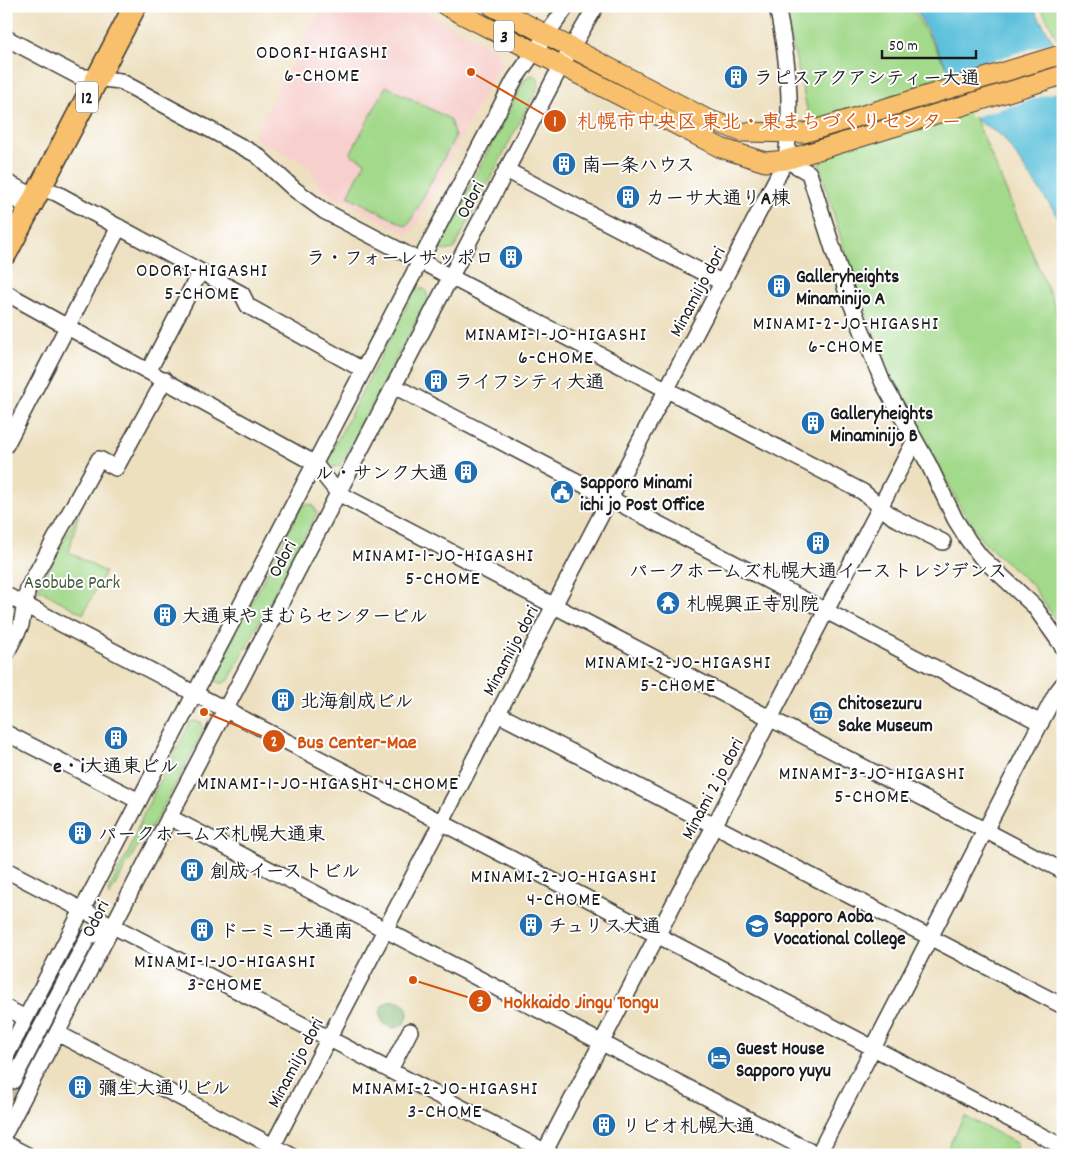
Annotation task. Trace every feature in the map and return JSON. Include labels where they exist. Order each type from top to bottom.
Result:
[{"type":"highway","name":"12","points":[[6,253],[135,6]]},
{"type":"main road","name":"3","points":[[446,6],[721,148],[765,162],[786,160],[1063,75]]},
{"type":"main road","name":"3","points":[[492,6],[722,126],[755,133],[789,134],[815,129],[1063,54]]},
{"type":"street","name":"Odori","points":[[6,1056],[515,78],[548,36],[568,6]]},
{"type":"street","name":"Odori","points":[[6,1131],[506,170],[561,66],[596,6]]},
{"type":"street","name":"Minami1jo dori","points":[[270,1150],[786,160],[789,134],[787,58],[777,6]]},
{"type":"street","points":[[6,38],[78,76],[120,81],[257,156],[294,189],[324,211],[862,492],[893,517],[943,542]]},
{"type":"street","points":[[786,160],[809,174],[847,293],[883,383],[968,540],[981,557],[1034,606],[1063,647]]},
{"type":"street","points":[[506,170],[723,283]]},
{"type":"street","points":[[6,182],[35,197]]},
{"type":"street","points":[[6,195],[35,197],[56,194],[242,294],[248,306],[364,370]]},
{"type":"street","points":[[6,445],[119,227]]},
{"type":"street","points":[[149,370],[200,272]]},
{"type":"street","points":[[6,294],[67,325],[314,463],[338,493],[770,720],[1063,871]]},
{"type":"street","points":[[6,654],[21,625],[28,588],[100,459],[116,468],[165,379]]},
{"type":"street","points":[[394,386],[826,612],[1043,719]]},
{"type":"street","name":"Minami 2 jo dori","points":[[547,1153],[602,1042],[915,440]]},
{"type":"street","points":[[6,595],[1063,1147]]},
{"type":"street","points":[[169,817],[817,1155],[1056,693],[1063,684]]},
{"type":"street","points":[[498,714],[930,939],[1063,1006]]},
{"type":"street","points":[[6,732],[139,801]]},
{"type":"street","points":[[6,870],[547,1153]]},
{"type":"street","points":[[13,1082],[88,937],[83,910]]},
{"type":"street","points":[[88,937],[113,926]]},
{"type":"street","points":[[6,1008],[26,1018]]},
{"type":"street","points":[[390,1070],[410,1031]]},
{"type":"street","points":[[56,1033],[270,1150],[290,1155]]},
{"type":"street","points":[[6,1144],[26,1155]]},
{"type":"shaded area","points":[[321,6],[413,6],[496,50],[500,64],[413,231],[405,233],[319,188],[310,167],[253,137]]},
{"type":"green space","points":[[784,6],[911,6],[975,117],[1063,325],[1063,631],[1032,585],[982,541],[961,508],[896,387],[853,280],[820,167]]},
{"type":"green space","points":[[1040,6],[1063,6],[1063,49]]},
{"type":"green space","points":[[532,75],[538,78],[539,85],[454,249],[444,251],[441,249],[441,241],[526,78]]},
{"type":"green space","points":[[386,86],[450,119],[455,137],[409,224],[406,226],[348,196],[365,162],[350,154]]},
{"type":"green space","points":[[420,288],[426,290],[428,298],[340,466],[333,467],[328,462],[328,458],[415,290]]},
{"type":"green space","points":[[313,505],[317,513],[229,680],[221,684],[216,681],[215,673],[302,506]]},
{"type":"green space","name":"Asobube Park","points":[[79,512],[69,552],[105,572],[83,614],[38,589]]},
{"type":"green space","points":[[194,721],[202,723],[203,732],[160,814],[136,849],[109,896],[108,891],[130,849],[143,815],[190,723]]},
{"type":"green space","points":[[394,1000],[404,1004],[408,1014],[404,1024],[394,1028],[384,1024],[380,1014],[384,1004]]},
{"type":"green space","points":[[964,1116],[1018,1144],[1012,1155],[944,1155]]},
{"type":"water","points":[[914,6],[1032,6],[1063,58],[1063,224],[1003,137],[975,119]]},
{"type":"pier","points":[[1056,41],[1063,53],[1063,90],[971,118],[948,74]]},
{"type":"tunnel","points":[[6,1094],[13,1081]]},
{"type":"place","name":"札幌市中央区 東北・東まちづくりセンター","points":[[471,72]]},
{"type":"place","name":"ラピスアクアシティー大通","points":[[736,77]]},
{"type":"place","name":"南一条ハウス","points":[[564,164]]},
{"type":"place","name":"カーサ大通りA棟","points":[[628,197]]},
{"type":"place","name":"ラ・フォーレサッポロ","points":[[511,257]]},
{"type":"place","name":"Galleryheights Minaminijo A","points":[[779,286]]},
{"type":"place","name":"ライフシティ大通","points":[[436,381]]},
{"type":"place","name":"Galleryheights Minaminijo B","points":[[813,423]]},
{"type":"place","name":"ル・サンク大通","points":[[466,472]]},
{"type":"place","name":"Sapporo Minami ichi jo Post Office","points":[[562,492]]},
{"type":"place","name":"パークホームズ札幌大通イーストレジデンス","points":[[818,543]]},
{"type":"place","name":"札幌興正寺別院","points":[[668,603]]},
{"type":"place","name":"大通東やまむらセンタービル","points":[[165,615]]},
{"type":"place","name":"北海創成ビル","points":[[283,700]]},
{"type":"place","name":"Bus Center-Mae","points":[[204,712]]},
{"type":"place","name":"Chitosezuru Sake Museum","points":[[821,713]]},
{"type":"place","name":"e・i大通東ビル","points":[[116,738]]},
{"type":"place","name":"パークホームズ札幌大通東","points":[[80,833]]},
{"type":"place","name":"創成イーストビル","points":[[192,870]]},
{"type":"place","name":"チュリス大通","points":[[531,925]]},
{"type":"place","name":"Sapporo Aoba Vocational College","points":[[757,926]]},
{"type":"place","name":"ドーミー大通南","points":[[202,930]]},
{"type":"place","name":"Hokkaido Jingu Tongu","points":[[413,980]]},
{"type":"place","name":"Guest House Sapporo yuyu","points":[[719,1058]]},
{"type":"place","name":"彌生大通りビル","points":[[80,1087]]},
{"type":"place","name":"リビオ札幌大通","points":[[604,1125]]},
{"type":"district","name":"ODORI-HIGASHI 6-CHOME","points":[[322,62]]},
{"type":"district","name":"ODORI-HIGASHI 5-CHOME","points":[[202,280]]},
{"type":"district","name":"MINAMI-2-JO-HIGASHI 6-CHOME","points":[[846,334]]},
{"type":"district","name":"MINAMI-1-JO-HIGASHI 6-CHOME","points":[[556,344]]},
{"type":"district","name":"MINAMI-1-JO-HIGASHI 5-CHOME","points":[[443,566]]},
{"type":"district","name":"MINAMI-2-JO-HIGASHI 5-CHOME","points":[[678,672]]},
{"type":"district","name":"MINAMI-1-JO-HIGASHI 4-CHOME","points":[[328,782]]},
{"type":"district","name":"MINAMI-3-JO-HIGASHI 5-CHOME","points":[[872,784]]},
{"type":"district","name":"MINAMI-2-JO-HIGASHI 4-CHOME","points":[[564,886]]},
{"type":"district","name":"MINAMI-1-JO-HIGASHI 3-CHOME","points":[[225,972]]},
{"type":"district","name":"MINAMI-2-JO-HIGASHI 3-CHOME","points":[[445,1098]]}]
